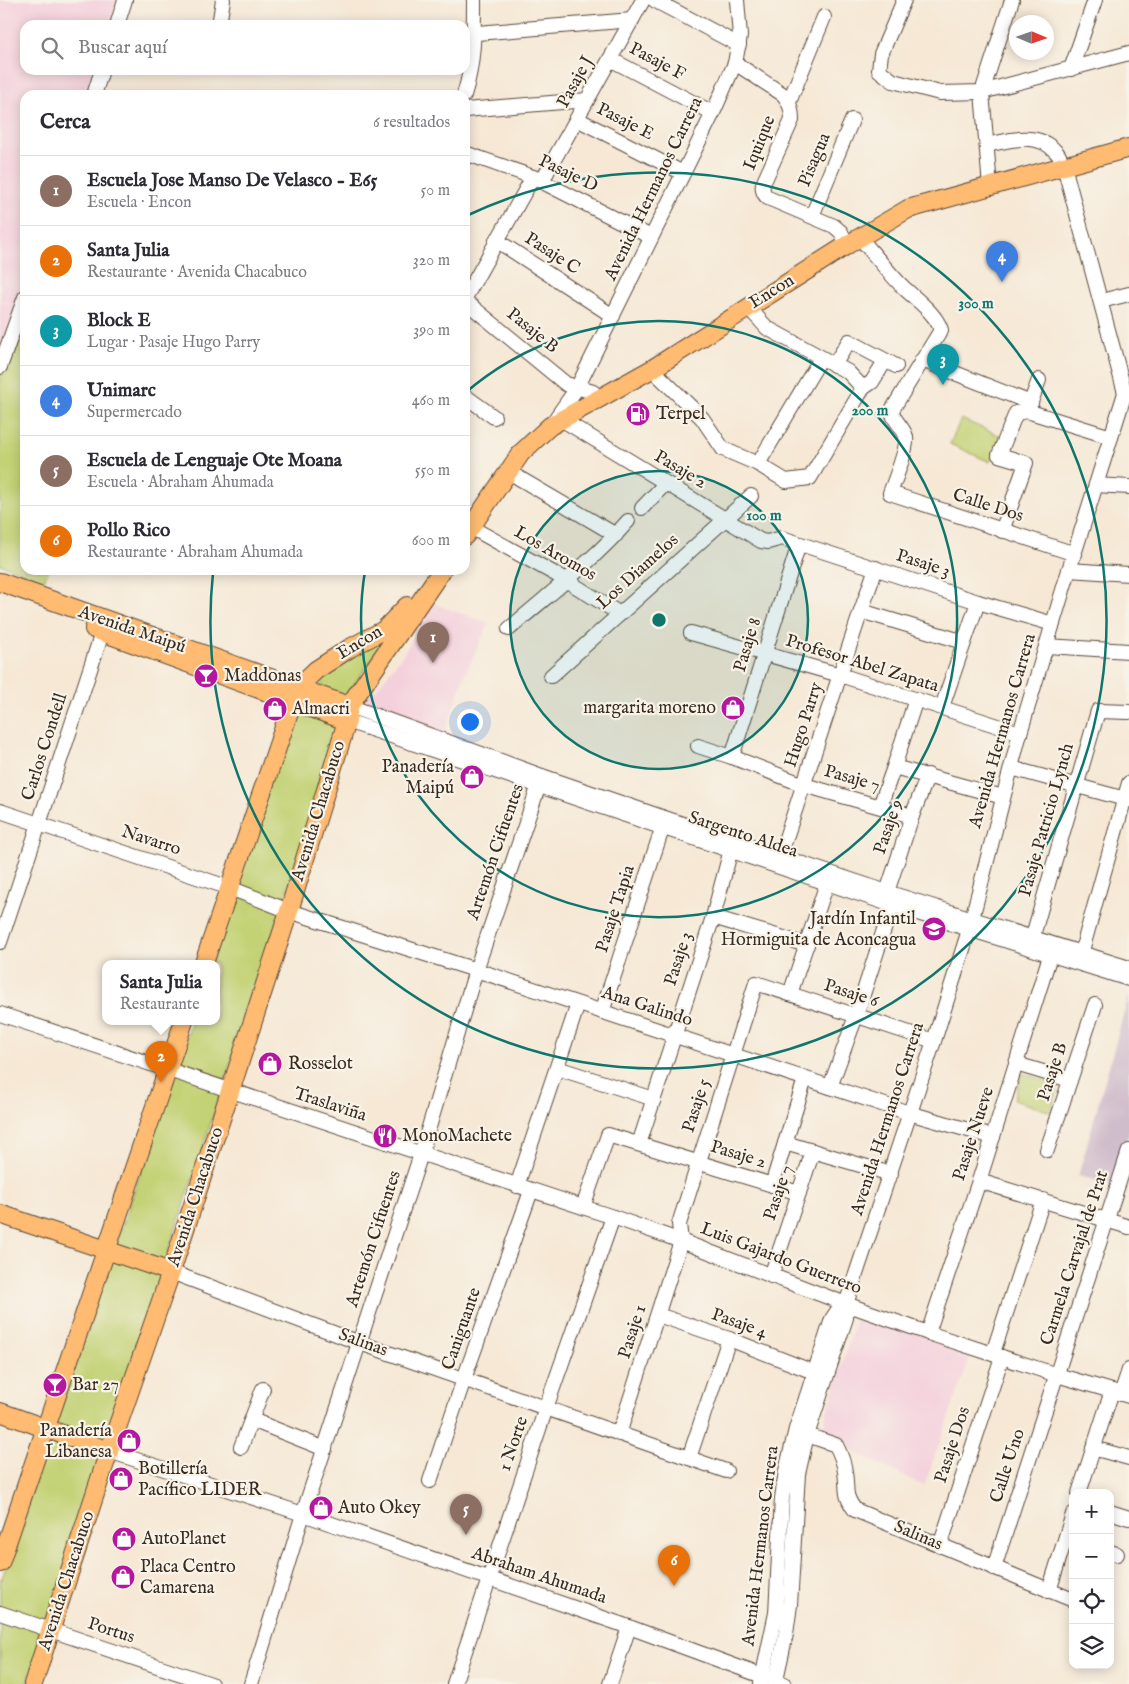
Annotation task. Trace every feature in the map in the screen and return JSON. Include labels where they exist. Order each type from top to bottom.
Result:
[{"type":"main road","name":"Encon","points":[[470,525],[521,452],[555,422],[652,368],[908,208],[1129,148]]},
{"type":"main road","name":"Encon","points":[[295,694],[325,664],[384,630],[402,612],[432,575]]},
{"type":"main road","name":"Encon","points":[[348,714],[439,575]]},
{"type":"main road","name":"Avenida Maipú","points":[[0,582],[104,627]]},
{"type":"main road","name":"Avenida Maipú","points":[[0,595],[104,627],[348,714]]},
{"type":"main road","points":[[205,960],[295,694]]},
{"type":"main road","name":"Avenida Chacabuco","points":[[33,1684],[289,911],[348,714]]},
{"type":"main road","points":[[0,1563],[183,1025]]},
{"type":"main road","name":"Salinas","points":[[0,1214],[171,1272]]},
{"type":"main road","points":[[0,1412],[109,1451]]},
{"type":"street","points":[[119,20],[126,0]]},
{"type":"street","points":[[219,20],[223,0]]},
{"type":"street","points":[[474,0],[470,34],[632,20]]},
{"type":"street","name":"Pasaje J","points":[[470,290],[496,240],[577,119],[643,0]]},
{"type":"street","points":[[654,0],[739,46]]},
{"type":"street","name":"Avenida Hermanos Carrera","points":[[555,422],[577,388],[713,113],[735,63],[740,36],[737,0]]},
{"type":"street","points":[[904,0],[881,54],[880,70],[893,82],[940,92],[982,92],[1129,53]]},
{"type":"street","points":[[990,187],[982,92],[1012,0]]},
{"type":"street","points":[[1071,69],[1094,0]]},
{"type":"street","points":[[789,102],[824,17]]},
{"type":"street","name":"Pasaje F","points":[[610,59],[713,113]]},
{"type":"street","name":"Iquique","points":[[735,63],[776,89],[789,102],[792,110],[792,120],[763,184],[763,192],[768,198],[838,228],[901,285],[939,324],[941,330],[922,360]]},
{"type":"street","points":[[96,90],[100,75]]},
{"type":"street","points":[[465,90],[469,75]]},
{"type":"street","points":[[470,110],[587,100]]},
{"type":"street","name":"Pasaje E","points":[[577,119],[683,173]]},
{"type":"street","name":"Pisagua","points":[[812,216],[852,120]]},
{"type":"street","points":[[986,146],[1017,139],[1040,140],[1057,152],[1064,166]]},
{"type":"street","name":"Pasaje D","points":[[470,155],[537,179],[651,236]]},
{"type":"street","name":"Avenida Hermanos Carrera","points":[[772,1682],[786,1634],[798,1474],[808,1435],[846,1318],[846,1304],[891,1174],[970,924],[1020,733],[1069,570],[1111,437],[1127,393],[1064,166]]},
{"type":"street","name":"Pasaje C","points":[[496,240],[613,316]]},
{"type":"street","points":[[1101,301],[1129,294]]},
{"type":"street","name":"Pasaje B","points":[[470,304],[566,384],[577,388]]},
{"type":"street","points":[[748,307],[767,328],[848,372],[863,388]]},
{"type":"street","points":[[0,367],[20,314]]},
{"type":"street","points":[[652,368],[702,418],[723,449],[758,464],[786,481],[810,478],[863,388],[872,382],[890,363],[849,341],[834,365]]},
{"type":"street","points":[[758,464],[821,358]]},
{"type":"street","points":[[922,360],[1029,407],[1111,437]]},
{"type":"street","name":"Calle Dos","points":[[922,360],[894,406],[892,414],[904,432],[906,444],[890,494],[1075,554]]},
{"type":"street","points":[[1002,531],[1026,463],[999,455],[1016,414],[1029,407],[1039,380]]},
{"type":"street","points":[[577,388],[593,392],[600,398]]},
{"type":"street","points":[[470,400],[494,417]]},
{"type":"street","name":"Pasaje 2","points":[[555,422],[725,518],[761,541],[768,542],[782,538]]},
{"type":"street","points":[[507,471],[616,535]]},
{"type":"street","points":[[642,508],[665,484]]},
{"type":"street","points":[[1096,485],[1129,487]]},
{"type":"street","name":"Los Diamelos","points":[[551,676],[751,496]]},
{"type":"street","points":[[508,629],[616,535],[628,521]]},
{"type":"street","name":"Los Aromos","points":[[470,533],[566,580],[620,614]]},
{"type":"street","name":"Pasaje 3","points":[[782,538],[978,602],[1053,624]]},
{"type":"street","name":"Pasaje 8","points":[[732,756],[798,544]]},
{"type":"street","name":"Hugo Parry","points":[[779,861],[876,568]]},
{"type":"street","points":[[1069,570],[1129,574]]},
{"type":"street","points":[[942,707],[978,602]]},
{"type":"street","points":[[861,611],[964,642]]},
{"type":"street","name":"Carlos Condell","points":[[0,942],[104,627]]},
{"type":"street","name":"Profesor Abel Zapata","points":[[691,633],[840,675],[1020,733]]},
{"type":"street","points":[[1046,646],[1129,650]]},
{"type":"street","name":"Pasaje 9","points":[[880,806],[916,699]]},
{"type":"street","name":"Pasaje Patricio Lynch","points":[[1032,939],[1098,711],[1129,712]]},
{"type":"street","name":"Sargento Aldea","points":[[348,714],[732,846],[887,892],[970,924],[1052,950],[1129,980]]},
{"type":"street","name":"Pasaje 7","points":[[698,746],[732,756],[804,785],[912,816]]},
{"type":"street","points":[[894,766],[1003,797]]},
{"type":"street","points":[[1011,768],[1127,799]]},
{"type":"street","name":"Pasaje 9","points":[[887,892],[912,816],[928,775]]},
{"type":"street","name":"Artemón Cifuentes","points":[[251,1684],[303,1514],[421,1154],[476,970],[540,781]]},
{"type":"street","points":[[1081,954],[1127,799],[1129,782]]},
{"type":"street","name":"Navarro","points":[[0,810],[230,888],[289,911]]},
{"type":"street","name":"Pasaje Tapia","points":[[602,1012],[664,823]]},
{"type":"street","name":"Pasaje 3","points":[[639,1144],[713,917],[732,846]]},
{"type":"street","name":"Sargento Aldea","points":[[779,861],[827,883],[892,905],[1032,939],[1052,950],[1081,954],[1129,968]]},
{"type":"street","points":[[790,994],[827,883]]},
{"type":"street","points":[[830,1087],[856,1016],[892,905]]},
{"type":"street","name":"Ana Galindo","points":[[289,911],[476,970],[910,1114],[993,1137]]},
{"type":"street","points":[[713,917],[807,945]]},
{"type":"street","name":"Pasaje Nueve","points":[[928,1333],[979,1181],[1052,950]]},
{"type":"street","name":"Pasaje 6","points":[[756,983],[934,1041]]},
{"type":"street","name":"Pasaje 5","points":[[681,1241],[679,1224],[756,983]]},
{"type":"street","points":[[517,1186],[578,1004]]},
{"type":"street","name":"Pasaje B","points":[[1048,1150],[1095,1005]]},
{"type":"street","name":"Traslaviña","points":[[0,1014],[421,1154]]},
{"type":"street","points":[[1016,1064],[1070,1080]]},
{"type":"street","points":[[557,1068],[654,1099]]},
{"type":"street","name":"Pasaje 7","points":[[772,1185],[805,1079]]},
{"type":"street","name":"Pasaje 2","points":[[583,1207],[608,1135],[799,1193]]},
{"type":"street","name":"Pasaje 2","points":[[785,1142],[891,1174]]},
{"type":"street","name":"Pasaje 7","points":[[771,1276],[813,1151]]},
{"type":"street","name":"Luis Gajardo Guerrero","points":[[421,1154],[681,1241],[928,1333],[1058,1376],[1121,1393]]},
{"type":"street","name":"Carmela Carvajal de Prat","points":[[1058,1376],[1128,1155]]},
{"type":"street","points":[[979,1181],[1129,1227]]},
{"type":"street","name":"Caniguante","points":[[430,1481],[531,1190]]},
{"type":"street","name":"Pasaje Dos","points":[[940,1546],[1043,1200]]},
{"type":"street","name":"1 Norte","points":[[454,1684],[488,1578],[613,1217]]},
{"type":"street","name":"Pasaje 1","points":[[619,1434],[681,1241]]},
{"type":"street","name":"Salinas","points":[[171,1272],[360,1343],[726,1471]]},
{"type":"street","name":"Avenida Hermanos Carrera","points":[[772,1682],[782,1498],[791,1447],[832,1319],[838,1310],[846,1304]]},
{"type":"street","name":"Pasaje 4","points":[[658,1315],[729,1339],[806,1369]]},
{"type":"street","points":[[689,1458],[729,1339]]},
{"type":"street","points":[[1080,1489],[1093,1448],[1121,1393],[1129,1370]]},
{"type":"street","name":"Calle Uno","points":[[994,1568],[1058,1376]]},
{"type":"street","points":[[241,1447],[263,1389]]},
{"type":"street","points":[[252,1420],[325,1449]]},
{"type":"street","name":"Salinas","points":[[808,1435],[836,1445],[842,1456],[846,1472],[848,1500],[855,1510],[1069,1598]]},
{"type":"street","points":[[1093,1448],[1129,1458]]},
{"type":"street","name":"Abraham Ahumada","points":[[109,1451],[303,1514],[629,1627],[772,1682]]},
{"type":"street","points":[[1114,1517],[1129,1518]]},
{"type":"street","points":[[1050,1591],[1069,1540]]},
{"type":"street","name":"Portus","points":[[0,1614],[211,1684]]},
{"type":"street","points":[[610,1684],[629,1627]]},
{"type":"shaded area","points":[[0,0],[117,0],[111,20],[20,20],[20,75],[92,75],[88,90],[20,90],[20,293],[16,305],[0,300]]},
{"type":"shaded area","points":[[0,301],[16,306],[0,351]]},
{"type":"shaded area","points":[[434,604],[489,623],[465,674],[443,736],[364,704],[371,689],[376,690],[404,653]]},
{"type":"shaded area","points":[[1129,995],[1129,1135],[1114,1185],[1078,1176]]},
{"type":"shaded area","points":[[858,1313],[972,1352],[924,1486],[820,1435]]},
{"type":"green space","points":[[20,336],[20,572],[0,564],[0,371],[5,357],[11,359]]},
{"type":"green space","points":[[961,419],[1001,436],[990,462],[950,444]]},
{"type":"green space","points":[[28,575],[46,575],[44,581]]},
{"type":"green space","points":[[388,636],[347,694],[339,696],[321,688],[322,677],[325,671]]},
{"type":"green space","points":[[293,709],[341,726],[27,1684],[0,1684],[0,1584],[191,1025],[220,1025],[220,960],[212,960]]},
{"type":"green space","points":[[1022,1073],[1059,1085],[1051,1112],[1014,1100]]},
{"type":"place","name":"Unimarc","points":[[1002,282]]},
{"type":"place","name":"Block E","points":[[943,385]]},
{"type":"place","name":"Terpel","points":[[638,414]]},
{"type":"place","name":"Escuela Jose Manso De Velasco - E65","points":[[433,663]]},
{"type":"place","name":"Maddonas","points":[[206,676]]},
{"type":"place","name":"margarita moreno","points":[[733,708]]},
{"type":"place","name":"Almacri","points":[[275,709]]},
{"type":"place","name":"Panadería Maipú","points":[[472,777]]},
{"type":"place","name":"Jardín Infantil Hormiguita de Aconcagua","points":[[934,929]]},
{"type":"place","name":"Rosselot","points":[[270,1064]]},
{"type":"place","name":"Santa Julia","points":[[161,1082]]},
{"type":"place","name":"MonoMachete","points":[[385,1136]]},
{"type":"place","name":"Bar 27","points":[[55,1385]]},
{"type":"place","name":"Panadería Libanesa","points":[[129,1441]]},
{"type":"place","name":"Botillería Pacífico LIDER","points":[[121,1479]]},
{"type":"place","name":"Auto Okey","points":[[321,1508]]},
{"type":"place","name":"Escuela de Lenguaje Ote Moana","points":[[466,1535]]},
{"type":"place","name":"AutoPlanet","points":[[124,1539]]},
{"type":"place","name":"Placa Centro Camarena","points":[[123,1577]]},
{"type":"place","name":"Pollo Rico","points":[[674,1586]]}]
